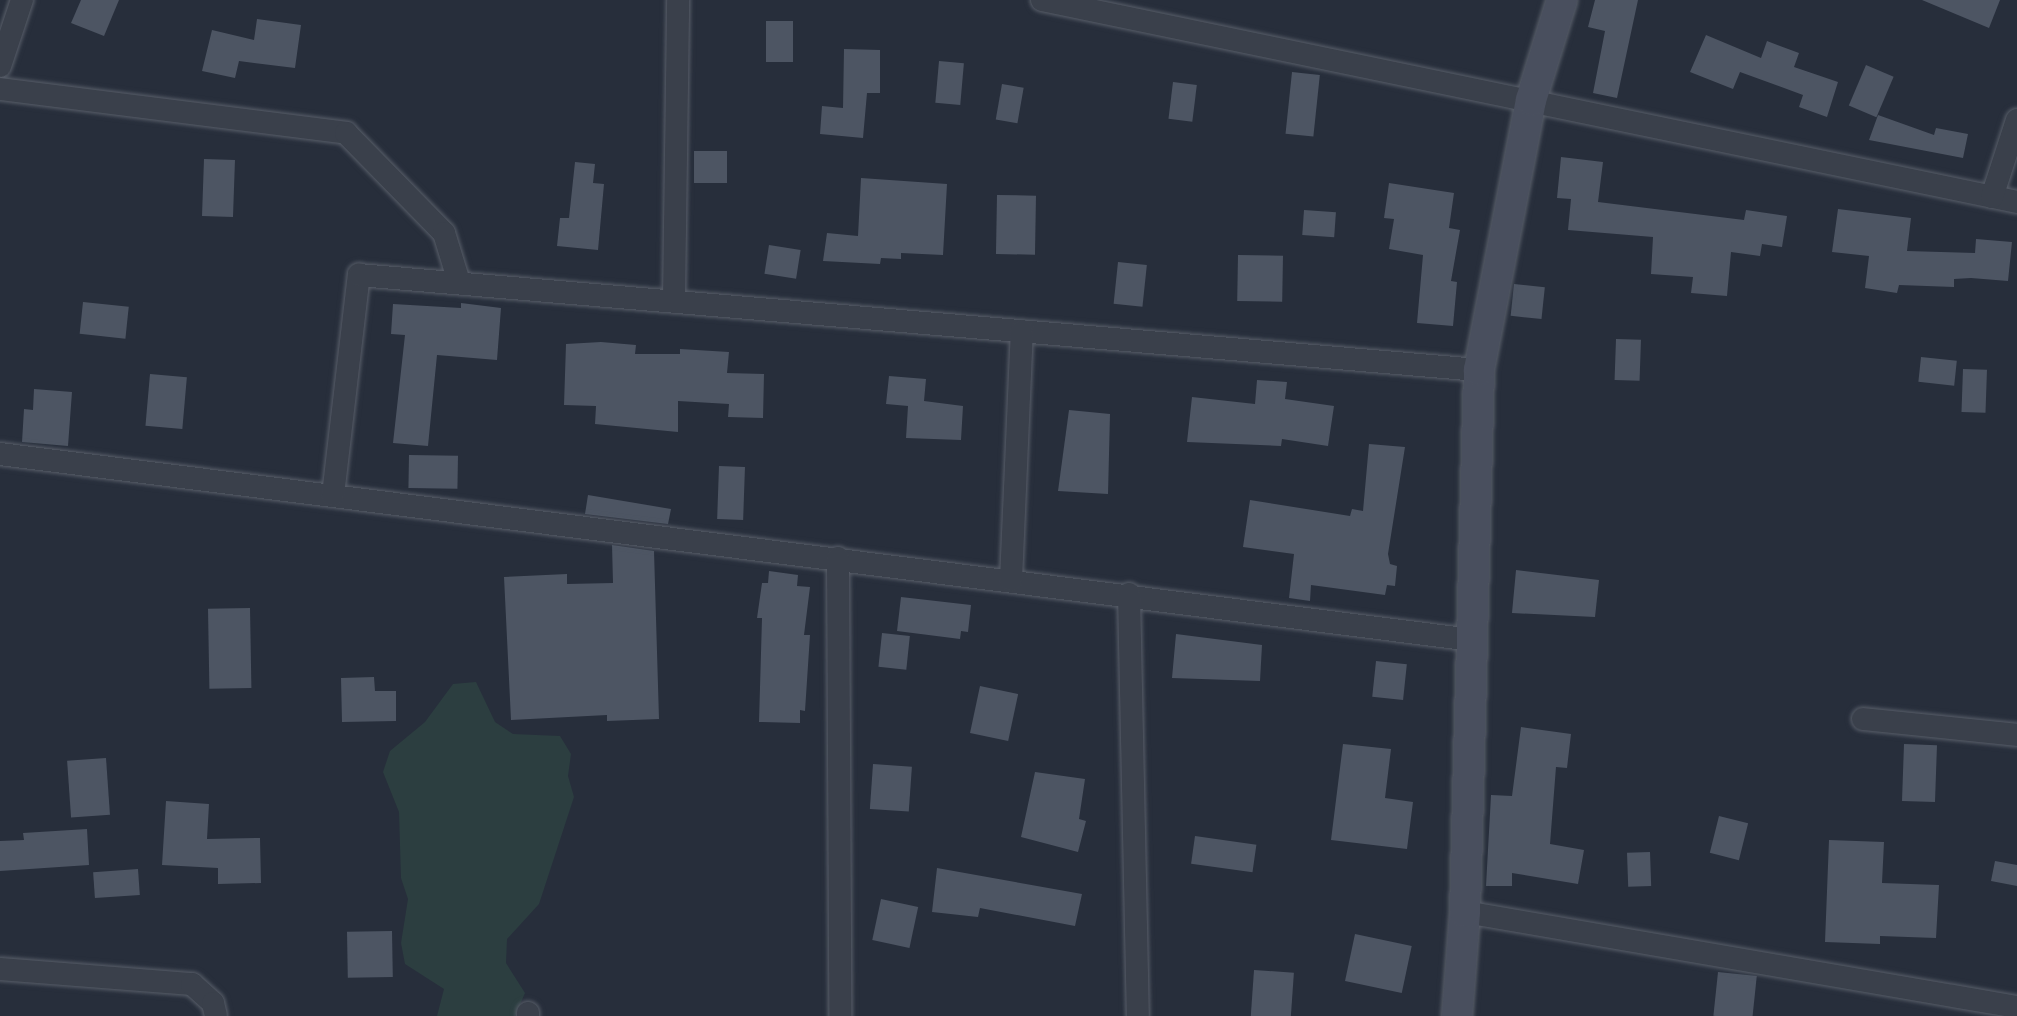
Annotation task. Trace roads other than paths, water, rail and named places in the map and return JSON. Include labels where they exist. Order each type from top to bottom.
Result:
[{"type":"street","points":[[0,66],[22,0]]},
{"type":"street","points":[[674,298],[678,0]]},
{"type":"street","points":[[1042,0],[2017,202]]},
{"type":"street","points":[[1457,1016],[1465,912],[1479,370],[1531,100],[1562,0]]},
{"type":"street","points":[[0,89],[346,133],[444,233],[459,282]]},
{"type":"street","points":[[1992,197],[2017,120]]},
{"type":"street","points":[[333,495],[359,275],[674,298],[1479,370]]},
{"type":"street","points":[[1011,580],[1022,331]]},
{"type":"street","points":[[0,454],[1129,594],[1472,640]]},
{"type":"street","points":[[838,558],[840,1016]]},
{"type":"street","points":[[1129,594],[1138,1016]]},
{"type":"street","points":[[1863,719],[2017,735]]},
{"type":"street","points":[[1465,912],[2017,1007]]},
{"type":"street","points":[[0,969],[192,984],[213,1003],[216,1016]]}]
